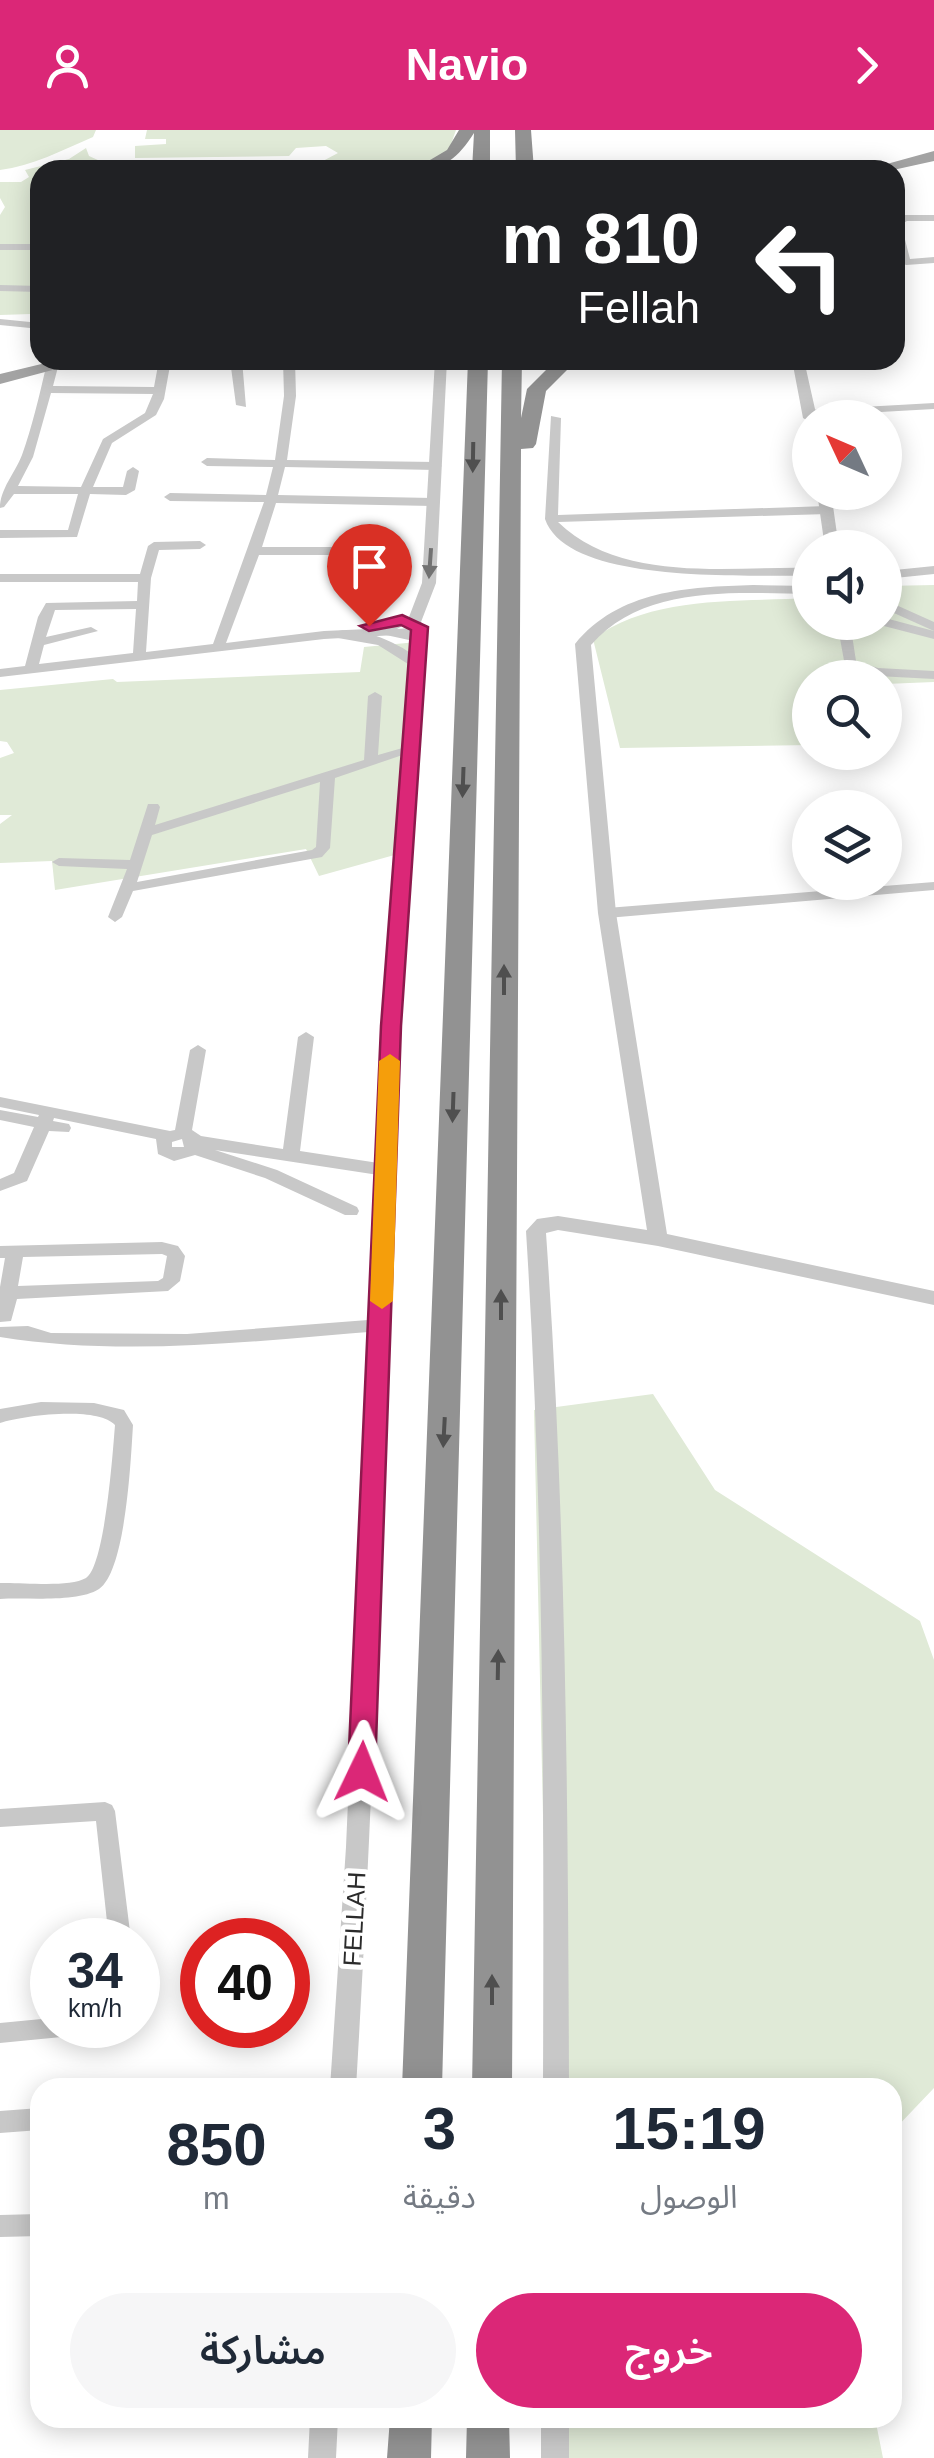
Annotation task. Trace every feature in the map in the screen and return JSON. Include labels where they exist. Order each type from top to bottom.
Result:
[{"type":"highway","points":[[440,160],[453,153],[467,130]]},
{"type":"highway","points":[[481,160],[482,130]]},
{"type":"highway","points":[[516,160],[520,130]]},
{"type":"highway","points":[[520,130],[524,160]]},
{"type":"highway","points":[[465,370],[465,380],[475,401]]},
{"type":"highway","points":[[422,2078],[477,370]]},
{"type":"highway","points":[[492,2078],[512,370]]},
{"type":"highway","points":[[510,546],[534,396],[554,370]]},
{"type":"highway","points":[[409,2458],[410,2428]]},
{"type":"highway","points":[[488,2428],[488,2458]]},
{"type":"main road","points":[[905,164],[933,159]]},
{"type":"main road","points":[[905,167],[933,159]]},
{"type":"main road","points":[[0,376],[30,369]]},
{"type":"street","points":[[905,220],[934,218]]},
{"type":"street","points":[[0,247],[30,247]]},
{"type":"street","points":[[905,250],[934,251]]},
{"type":"street","points":[[905,257],[908,264],[934,260]]},
{"type":"street","points":[[0,288],[30,290]]},
{"type":"street","points":[[0,322],[30,323]]},
{"type":"street","points":[[0,504],[11,490],[51,370]]},
{"type":"street","points":[[0,534],[73,534],[109,438],[142,422],[154,408],[164,370]]},
{"type":"street","points":[[237,370],[242,405]]},
{"type":"street","points":[[218,647],[254,550],[279,461],[289,415],[289,370]]},
{"type":"street","points":[[0,673],[403,629],[429,583],[441,370]]},
{"type":"street","points":[[800,370],[807,400]]},
{"type":"street","points":[[47,389],[159,391]]},
{"type":"street","points":[[902,408],[934,406]]},
{"type":"street","points":[[555,418],[551,518],[555,529],[582,547],[638,564],[686,571],[792,572]]},
{"type":"street","points":[[207,462],[436,466]]},
{"type":"street","points":[[126,491],[131,487],[133,471]]},
{"type":"street","points":[[11,490],[147,492]]},
{"type":"street","points":[[170,497],[433,502]]},
{"type":"street","points":[[551,518],[827,510],[830,530]]},
{"type":"street","points":[[138,656],[145,578],[154,546],[200,545]]},
{"type":"street","points":[[254,550],[336,551]]},
{"type":"street","points":[[902,574],[933,570]]},
{"type":"street","points":[[0,578],[145,578]]},
{"type":"street","points":[[658,1239],[607,913],[595,751],[582,656],[586,639],[612,617],[669,597],[720,590],[792,590]]},
{"type":"street","points":[[31,670],[50,606],[142,605]]},
{"type":"street","points":[[902,612],[934,627]]},
{"type":"street","points":[[902,627],[934,636]]},
{"type":"street","name":"FELLAH","points":[[344,2078],[396,924],[414,748],[413,666],[403,629]]},
{"type":"street","points":[[37,643],[91,632]]},
{"type":"street","points":[[331,635],[382,641],[413,666]]},
{"type":"street","points":[[846,640],[850,663],[877,672],[934,675]]},
{"type":"street","points":[[371,761],[375,696]]},
{"type":"street","points":[[147,832],[414,748]]},
{"type":"street","points":[[127,888],[317,854],[323,848],[328,775]]},
{"type":"street","points":[[114,917],[154,808]]},
{"type":"street","points":[[59,862],[136,865]]},
{"type":"street","points":[[607,913],[934,886]]},
{"type":"street","points":[[291,1154],[306,1037]]},
{"type":"street","points":[[180,1141],[198,1050]]},
{"type":"street","points":[[0,1102],[46,1118]]},
{"type":"street","points":[[0,1115],[46,1118],[385,1170]]},
{"type":"street","points":[[0,1186],[20,1177],[46,1118]]},
{"type":"street","points":[[180,1141],[250,1166],[351,1210]]},
{"type":"street","points":[[556,2078],[556,1848],[547,1393],[534,1239],[540,1228],[558,1223],[658,1239],[934,1298]]},
{"type":"street","points":[[4,1293],[162,1287],[171,1281],[176,1263],[174,1252],[162,1248],[8,1252],[4,1293],[4,1325],[51,1340],[187,1340],[381,1325]]},
{"type":"street","points":[[0,1416],[22,1410],[102,1410],[118,1415],[124,1425],[112,1534],[106,1568],[100,1578],[93,1584],[0,1591]]},
{"type":"street","points":[[0,1818],[105,1811],[117,1918]]},
{"type":"street","points":[[0,2034],[30,2031]]},
{"type":"street","points":[[0,2122],[30,2120]]},
{"type":"street","points":[[0,2226],[30,2225]]},
{"type":"street","points":[[322,2458],[324,2428]]},
{"type":"street","points":[[555,2428],[555,2458]]},
{"type":"green space","points":[[0,130],[96,130],[93,137],[59,152],[0,170]]},
{"type":"green space","points":[[147,130],[456,130],[449,150],[430,160],[325,160],[338,153],[326,146],[296,148],[289,156],[135,158],[135,146],[166,144],[166,139],[145,139]]},
{"type":"green space","points":[[86,148],[89,156],[98,160],[65,160]]},
{"type":"green space","points":[[30,169],[30,314],[0,315],[0,215],[5,207],[0,198],[0,182],[21,182],[29,177],[25,170]]},
{"type":"green space","points":[[934,585],[934,682],[902,683],[902,660],[792,660],[792,745],[620,748],[593,639],[616,625],[669,608],[792,599],[792,640],[902,640],[902,586]]},
{"type":"green space","points":[[417,642],[398,854],[319,876],[306,849],[55,890],[52,861],[0,863],[0,824],[12,815],[0,815],[0,758],[14,753],[7,742],[0,741],[0,690],[113,679],[117,682],[360,672],[364,647]]},
{"type":"green space","points":[[653,1394],[715,1490],[920,1621],[934,1660],[934,2088],[902,2122],[902,2078],[549,2078],[534,1410]]},
{"type":"green space","points":[[557,2428],[877,2428],[883,2458],[558,2458]]},
{"type":"slow traffic","points":[[382,1301],[390,1061]]},
{"type":"route","points":[[362,1772],[396,924],[414,748],[420,630],[418,624],[402,620],[369,626]]}]
